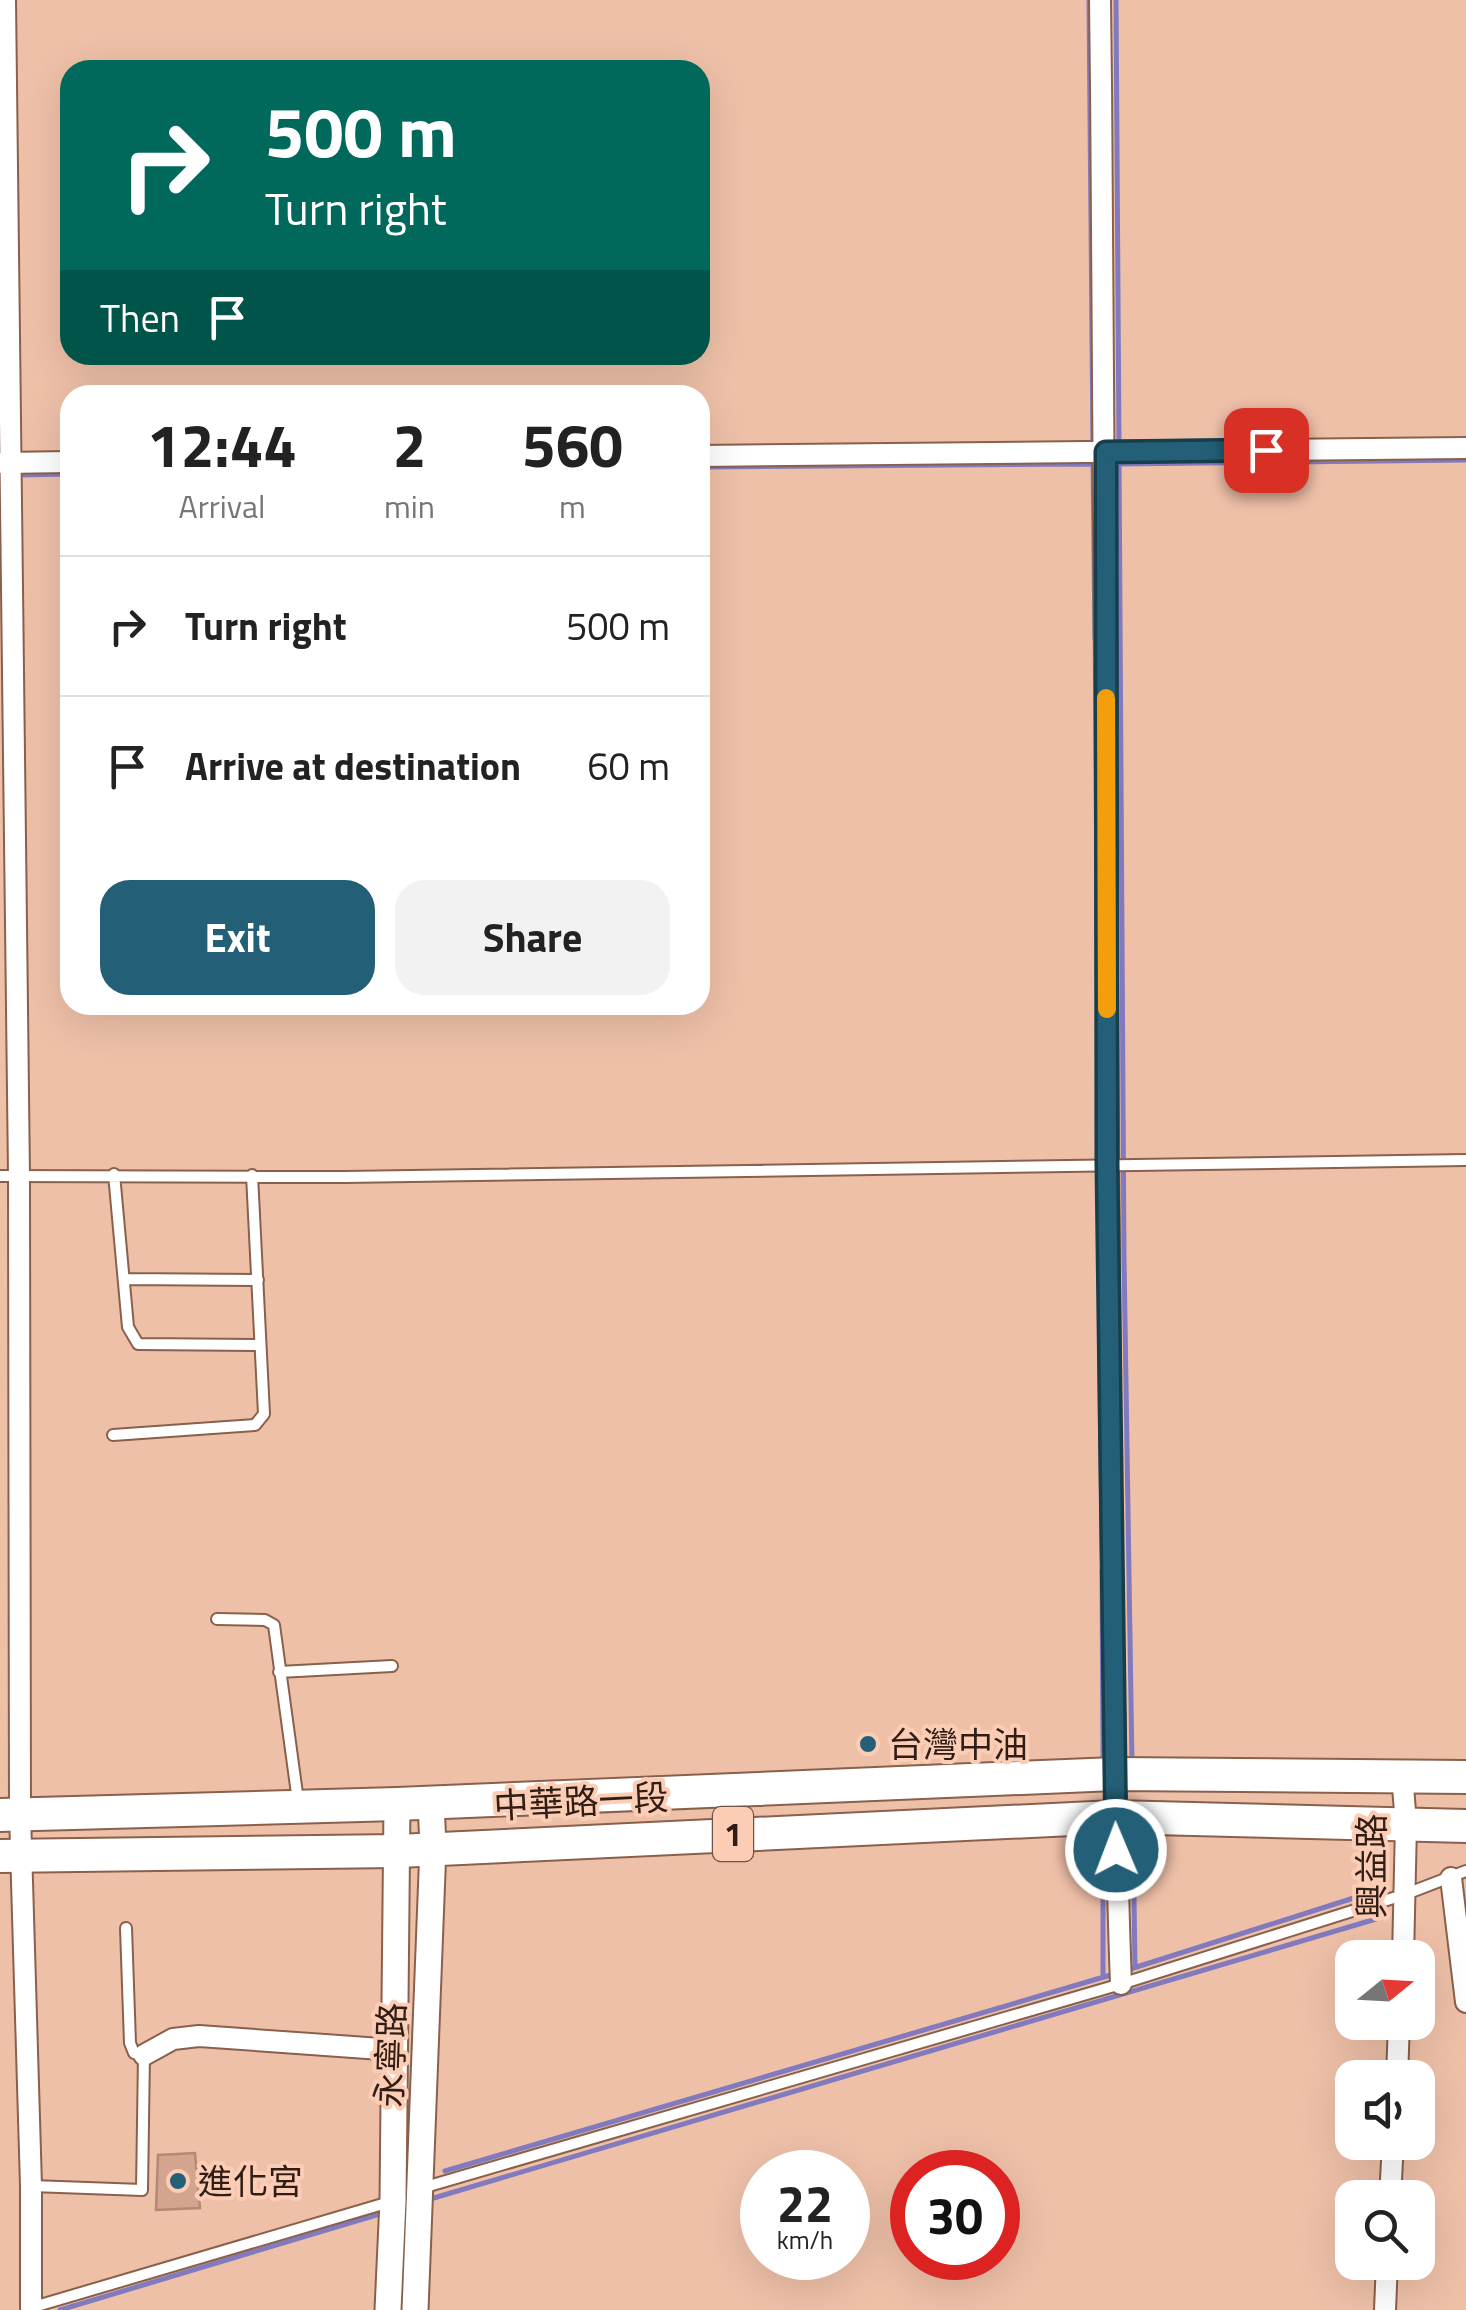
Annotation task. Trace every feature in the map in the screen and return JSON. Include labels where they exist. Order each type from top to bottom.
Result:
[{"type":"main road","name":"中華路一段","points":[[10,1814],[431,1803],[1115,1774],[1466,1777]]},
{"type":"main road","name":"中華路一段","points":[[10,1856],[398,1850],[1114,1817],[1466,1826]]},
{"type":"street","points":[[5,0],[10,1856],[31,2186],[28,2309]]},
{"type":"street","points":[[1100,0],[1106,452],[1107,1164],[1114,1817],[1120,1984]]},
{"type":"street","points":[[710,456],[1466,448]]},
{"type":"street","points":[[6,463],[60,462]]},
{"type":"street","name":"興益路","points":[[1402,1774],[1406,1824],[1404,1940]]},
{"type":"street","name":"永寧路","points":[[415,2310],[431,1803]]},
{"type":"street","name":"永寧路","points":[[388,2310],[398,1804]]},
{"type":"street","points":[[1458,1874],[1466,2002]]},
{"type":"street","points":[[144,2056],[173,2039],[199,2036],[395,2050]]},
{"type":"street","points":[[1384,2310],[1386,2280]]},
{"type":"lane","points":[[10,1176],[345,1177],[1466,1160]]},
{"type":"lane","points":[[114,1174],[128,1327],[138,1344],[260,1346]]},
{"type":"lane","points":[[113,1435],[255,1425],[264,1414],[252,1176]]},
{"type":"lane","points":[[124,1279],[258,1280]]},
{"type":"lane","points":[[217,1619],[265,1620],[274,1625],[299,1807]]},
{"type":"lane","points":[[278,1672],[392,1666]]},
{"type":"lane","points":[[28,2309],[392,2202],[421,2188],[1120,1984],[1458,1874]]},
{"type":"lane","points":[[31,2186],[142,2190],[144,2056],[134,2052],[130,2043],[126,1928]]},
{"type":"building","name":"進化宮","points":[[195,2153],[200,2208],[156,2210],[158,2155]]},
{"type":"waterway","points":[[1089,0],[1093,449]]},
{"type":"waterway","points":[[1116,0],[1119,444]]},
{"type":"waterway","points":[[1119,455],[1132,1764]]},
{"type":"waterway","points":[[1093,460],[1095,639]]},
{"type":"waterway","points":[[1119,464],[1466,460]]},
{"type":"waterway","points":[[710,467],[1093,464]]},
{"type":"waterway","points":[[18,475],[60,474]]},
{"type":"waterway","points":[[1102,1570],[1103,1764]]},
{"type":"waterway","points":[[1103,1830],[1103,1977]]},
{"type":"waterway","points":[[1133,1830],[1135,1967]]},
{"type":"waterway","points":[[1124,1971],[1382,1889]]},
{"type":"waterway","points":[[427,2200],[1376,1919]]},
{"type":"waterway","points":[[445,2171],[1114,1974]]},
{"type":"waterway","points":[[60,2310],[383,2213]]},
{"type":"slow traffic","points":[[1106,698],[1107,1009]]},
{"type":"place","name":"台灣中油","points":[[868,1744]]},
{"type":"place","name":"進化宮","points":[[178,2181]]},
{"type":"route","points":[[1116,1850],[1107,1164],[1106,452],[1266,450]]}]
